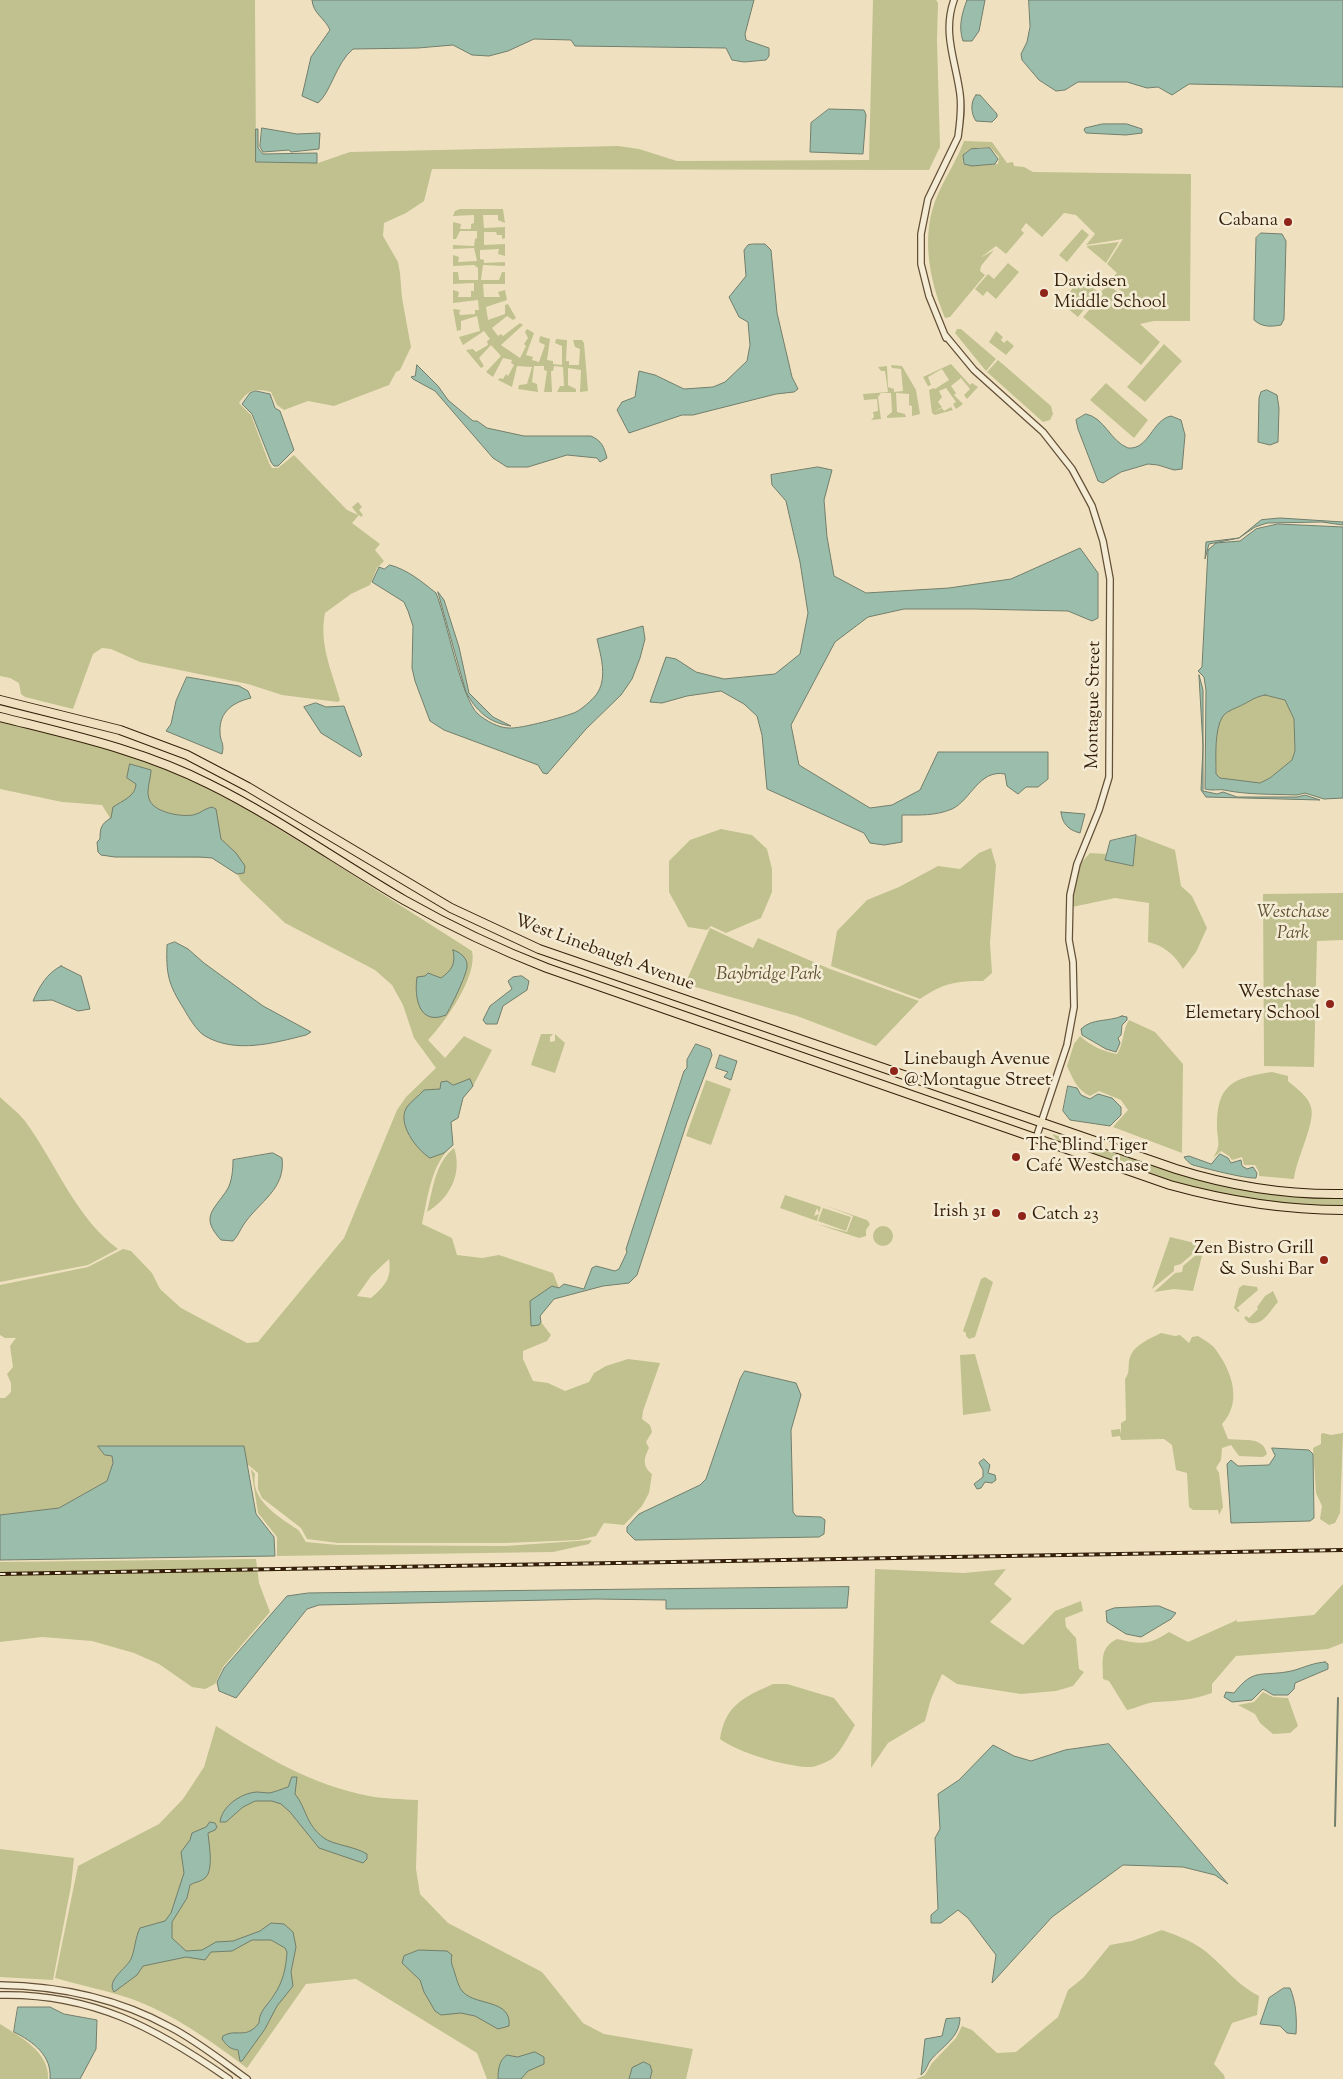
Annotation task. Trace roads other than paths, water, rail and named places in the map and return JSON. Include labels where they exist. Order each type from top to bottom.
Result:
[{"type":"main road","name":"West Linebaugh Avenue","points":[[0,700],[123,731],[158,743],[216,769],[412,886],[504,934],[594,968],[1041,1124],[1176,1169],[1219,1181],[1268,1190],[1343,1194]]},
{"type":"main road","name":"West Linebaugh Avenue","points":[[0,717],[118,747],[153,759],[209,784],[445,923],[515,956],[612,992],[1170,1185],[1226,1199],[1298,1210],[1343,1210]]},
{"type":"main road","points":[[118,747],[123,731]]},
{"type":"street","name":"Montague Street","points":[[954,0],[949,13],[949,45],[960,93],[960,127],[958,136],[928,199],[921,234],[921,264],[929,296],[945,335],[956,354],[971,372],[1043,432],[1072,469],[1092,506],[1103,541],[1110,579],[1110,777],[1077,864],[1070,895],[1069,940],[1073,962],[1074,1007],[1066,1045],[1036,1138]]},
{"type":"street","points":[[0,1985],[34,1986],[77,1992],[116,2003],[171,2027],[246,2079]]},
{"type":"street","points":[[0,1995],[45,1997],[81,2004],[114,2014],[158,2032],[229,2079]]},
{"type":"waterway","points":[[1335,1826],[1338,1698]]},
{"type":"railway","points":[[0,1574],[1343,1550]]},
{"type":"place","name":"Cabana","points":[[1288,222]]},
{"type":"place","name":"Davidsen Middle School","points":[[1044,293]]},
{"type":"place","name":"Westchase Elemetary School","points":[[1330,1004]]},
{"type":"place","name":"Linebaugh Avenue @ Montague Street","points":[[894,1071]]},
{"type":"place","name":"The Blind Tiger Café Westchase","points":[[1016,1157]]},
{"type":"place","name":"Irish 31","points":[[996,1213]]},
{"type":"place","name":"Catch 23","points":[[1022,1216]]},
{"type":"place","name":"Zen Bistro Grill & Sushi Bar","points":[[1324,1260]]},
{"type":"park label","name":"Westchase Park","points":[[1293,924]]},
{"type":"park label","name":"Baybridge Park","points":[[769,976]]}]
